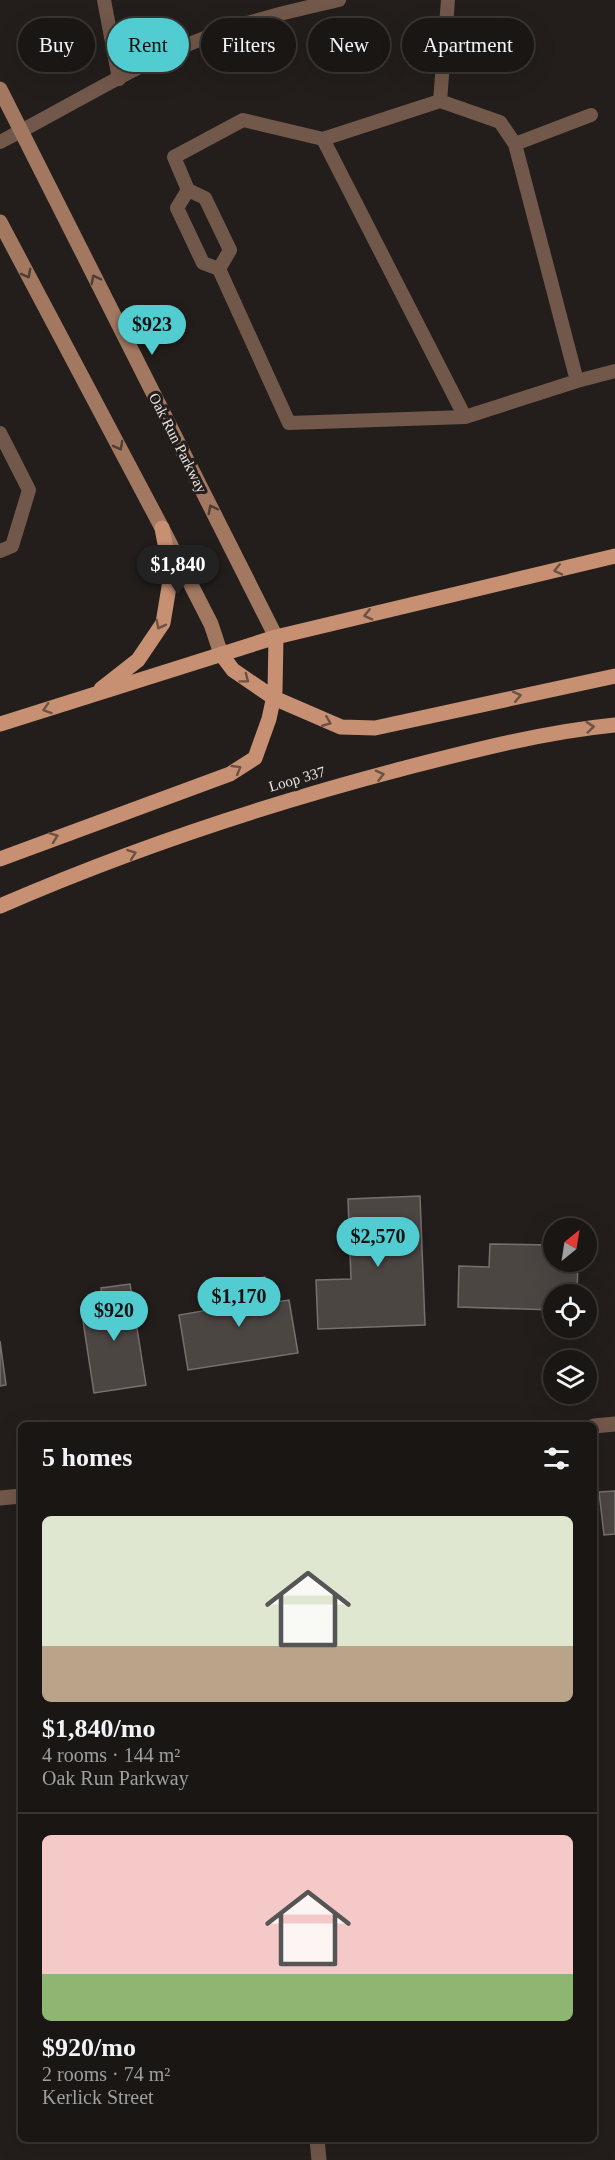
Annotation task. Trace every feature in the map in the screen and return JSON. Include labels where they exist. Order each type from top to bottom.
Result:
[{"type":"main road","points":[[94,694],[138,660],[163,623],[171,574],[162,528]]},
{"type":"main road","points":[[0,724],[276,637],[615,556]]},
{"type":"main road","points":[[0,859],[230,774],[255,758],[274,698],[276,637]]},
{"type":"main road","points":[[221,654],[233,670],[274,698],[341,727],[375,728],[615,676]]},
{"type":"main road","name":"Loop 337","points":[[0,906],[59,880],[323,789],[558,731],[615,725]]},
{"type":"street","name":"Oak Run Parkway","points":[[0,89],[276,637]]},
{"type":"street","points":[[0,222],[162,528],[211,624],[221,654]]},
{"type":"street","points":[[597,1426],[615,1424]]},
{"type":"street","points":[[0,1498],[18,1496]]},
{"type":"street","points":[[317,2142],[319,2160]]},
{"type":"lane","points":[[104,0],[119,79]]},
{"type":"lane","points":[[0,142],[119,79],[205,37],[249,22],[339,0]]},
{"type":"lane","points":[[440,101],[448,0]]},
{"type":"lane","points":[[219,269],[230,250],[205,198],[189,190],[174,158],[243,120],[323,139],[440,101],[500,122],[515,144],[577,381]]},
{"type":"lane","points":[[515,144],[591,115]]},
{"type":"lane","points":[[323,139],[465,417]]},
{"type":"lane","points":[[189,190],[177,208],[203,263],[219,269],[289,423],[465,417],[615,371]]},
{"type":"lane","points":[[0,551],[12,546],[29,490],[1,436]]},
{"type":"building","points":[[420,1196],[425,1325],[318,1329],[316,1280],[351,1279],[348,1199]]},
{"type":"building","points":[[490,1244],[543,1245],[543,1272],[578,1272],[577,1284],[543,1284],[543,1310],[458,1307],[459,1266],[489,1267]]},
{"type":"building","points":[[265,1277],[269,1303],[289,1300],[298,1353],[188,1370],[179,1315],[226,1307],[223,1284]]},
{"type":"building","points":[[130,1284],[146,1385],[94,1393],[81,1308],[104,1305],[101,1288]]},
{"type":"building","points":[[0,1341],[6,1385],[0,1386]]},
{"type":"building","points":[[615,1491],[615,1534],[604,1535],[599,1492]]}]
